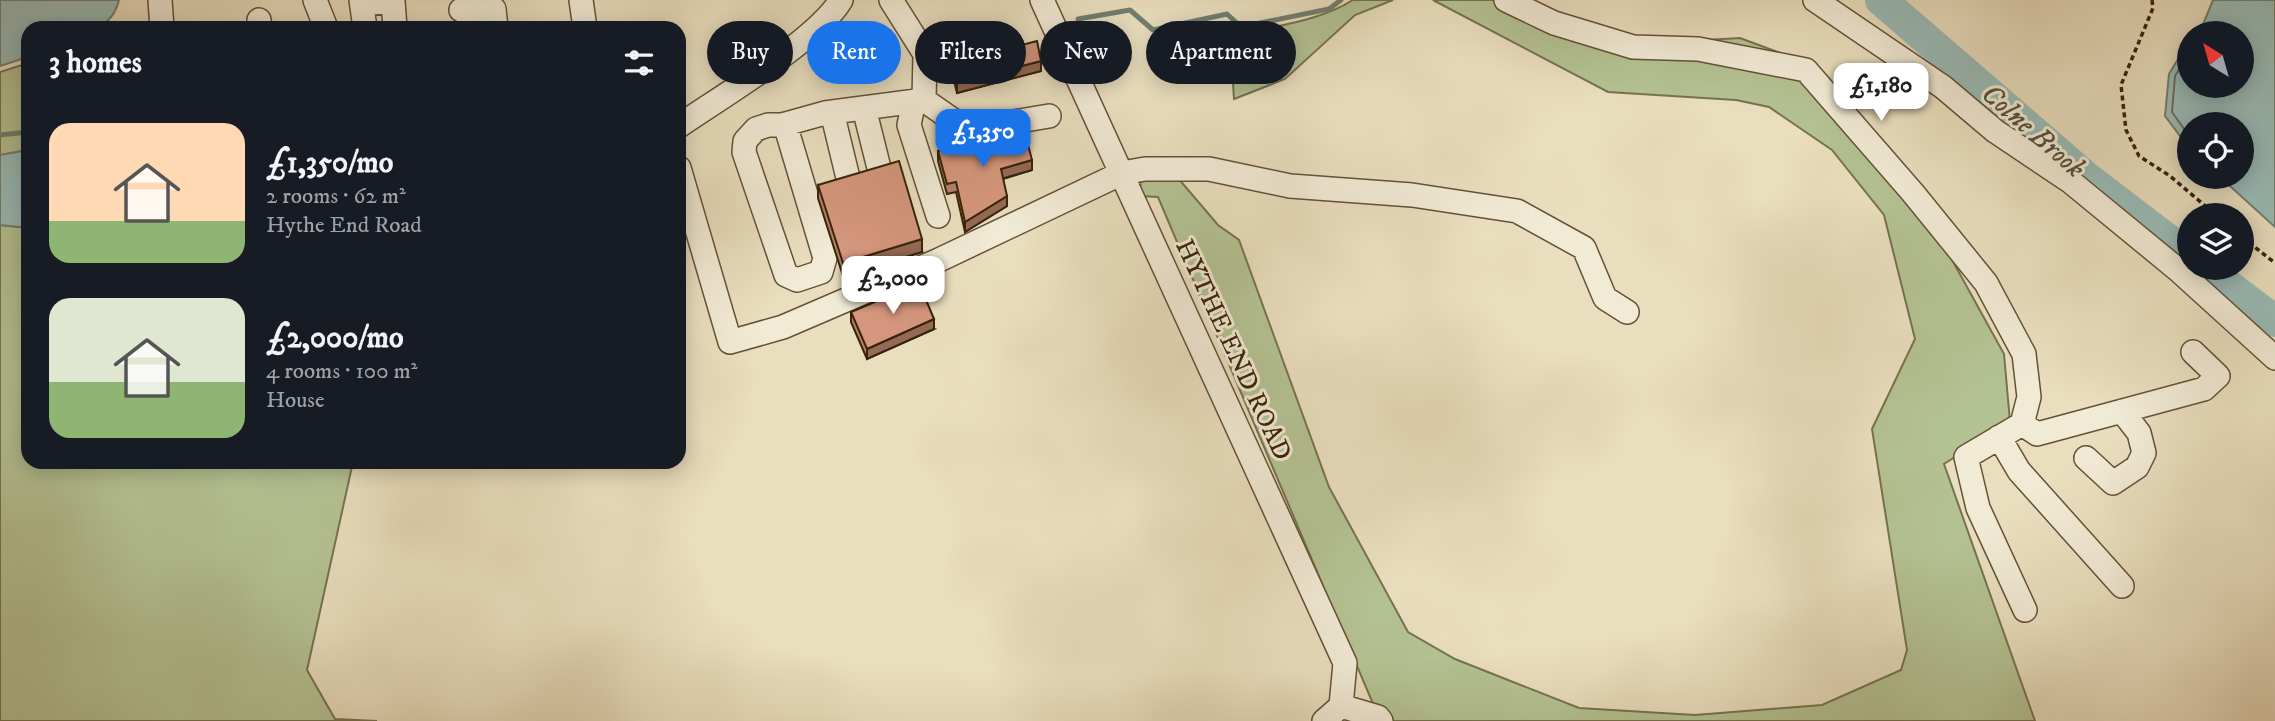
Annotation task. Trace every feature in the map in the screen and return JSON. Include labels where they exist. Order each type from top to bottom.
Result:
[{"type":"street","points":[[160,0],[162,21]]},
{"type":"street","points":[[581,0],[584,21]]},
{"type":"street","points":[[686,121],[812,32],[834,13],[841,0]]},
{"type":"street","points":[[891,0],[925,54],[919,101],[909,125],[938,216]]},
{"type":"street","name":"HYTHE END ROAD","points":[[1042,0],[1345,663],[1333,713]]},
{"type":"street","points":[[1506,0],[1554,23],[1633,47],[1698,49],[1806,70],[1913,193],[1986,283],[2024,354],[2029,397],[2022,424],[1966,457],[1978,508],[2025,610]]},
{"type":"street","points":[[1815,0],[1944,87],[1995,131],[2071,182],[2177,269],[2275,358]]},
{"type":"street","points":[[321,1],[325,21]]},
{"type":"street","points":[[364,21],[361,2],[393,1],[394,21]]},
{"type":"street","points":[[461,10],[494,9],[495,21]]},
{"type":"street","points":[[785,124],[825,258],[821,272],[797,280],[786,275],[744,152],[745,141],[756,129],[832,112],[919,101],[967,130],[1049,116]]},
{"type":"street","points":[[864,108],[879,167]]},
{"type":"street","points":[[832,112],[848,178]]},
{"type":"street","points":[[686,192],[730,342],[783,327],[927,265],[1122,173],[1145,169],[1209,169],[1290,186],[1412,195],[1517,211],[1584,248],[1605,298],[1627,312]]},
{"type":"street","points":[[2022,424],[2037,433],[2204,389],[2218,376],[2193,352]]},
{"type":"street","points":[[2086,458],[2113,483],[2137,467],[2144,453],[2139,433],[2122,411]]},
{"type":"street","points":[[1999,437],[2019,471],[2122,586]]},
{"type":"street","points":[[1333,713],[1378,717],[1381,721]]},
{"type":"path","points":[[2152,0],[2153,8],[2121,85],[2126,130],[2139,156],[2170,176],[2202,203]]},
{"type":"path","points":[[2254,246],[2275,263]]},
{"type":"green space","points":[[1353,0],[1393,0],[1355,15],[1296,69],[1296,22],[1341,7]]},
{"type":"green space","points":[[1433,0],[1516,0],[1634,44],[1740,38],[1783,54],[1812,83],[1940,238],[2004,354],[2010,422],[1944,464],[2035,721],[1378,721],[1374,706],[1158,197],[1141,196],[1140,178],[1178,178],[1218,225],[1239,240],[1329,487],[1408,632],[1455,659],[1579,708],[1695,715],[1822,705],[1901,670],[1907,650],[1872,429],[1915,339],[1884,215],[1832,150],[1769,107],[1736,100],[1608,92]]},
{"type":"green space","points":[[21,65],[21,151],[0,155],[0,72]]},
{"type":"green space","points":[[1233,84],[1272,84],[1234,99]]},
{"type":"green space","points":[[0,225],[21,227],[21,469],[351,469],[307,670],[335,719],[377,721],[0,721]]},
{"type":"water","points":[[0,0],[119,0],[107,21],[21,21],[21,59],[0,66]]},
{"type":"water","points":[[2213,0],[2275,0],[2275,227],[2254,208],[2254,203],[2249,203],[2233,189],[2254,189],[2254,112],[2177,112],[2177,132],[2165,116],[2169,74],[2177,61],[2177,98],[2254,98],[2254,21],[2204,21]]},
{"type":"water","points":[[21,151],[21,227],[0,225],[0,155]]},
{"type":"building","points":[[1037,41],[1040,61],[1026,65],[1026,44]]},
{"type":"building","points":[[1024,129],[1032,160],[1001,169],[1007,196],[965,222],[956,182],[947,184],[938,151]]},
{"type":"building","points":[[899,161],[922,239],[843,263],[818,185]]},
{"type":"building","points":[[919,283],[934,319],[867,349],[851,312]]},
{"type":"waterway","points":[[1078,19],[1130,10],[1153,30],[1227,14],[1241,27],[1329,9],[1341,0]]},
{"type":"waterway","name":"Colne Brook","points":[[1881,0],[2087,178],[2177,247]]},
{"type":"waterway","points":[[0,135],[21,133]]},
{"type":"waterway","name":"Colne Brook","points":[[2221,280],[2275,321]]}]
